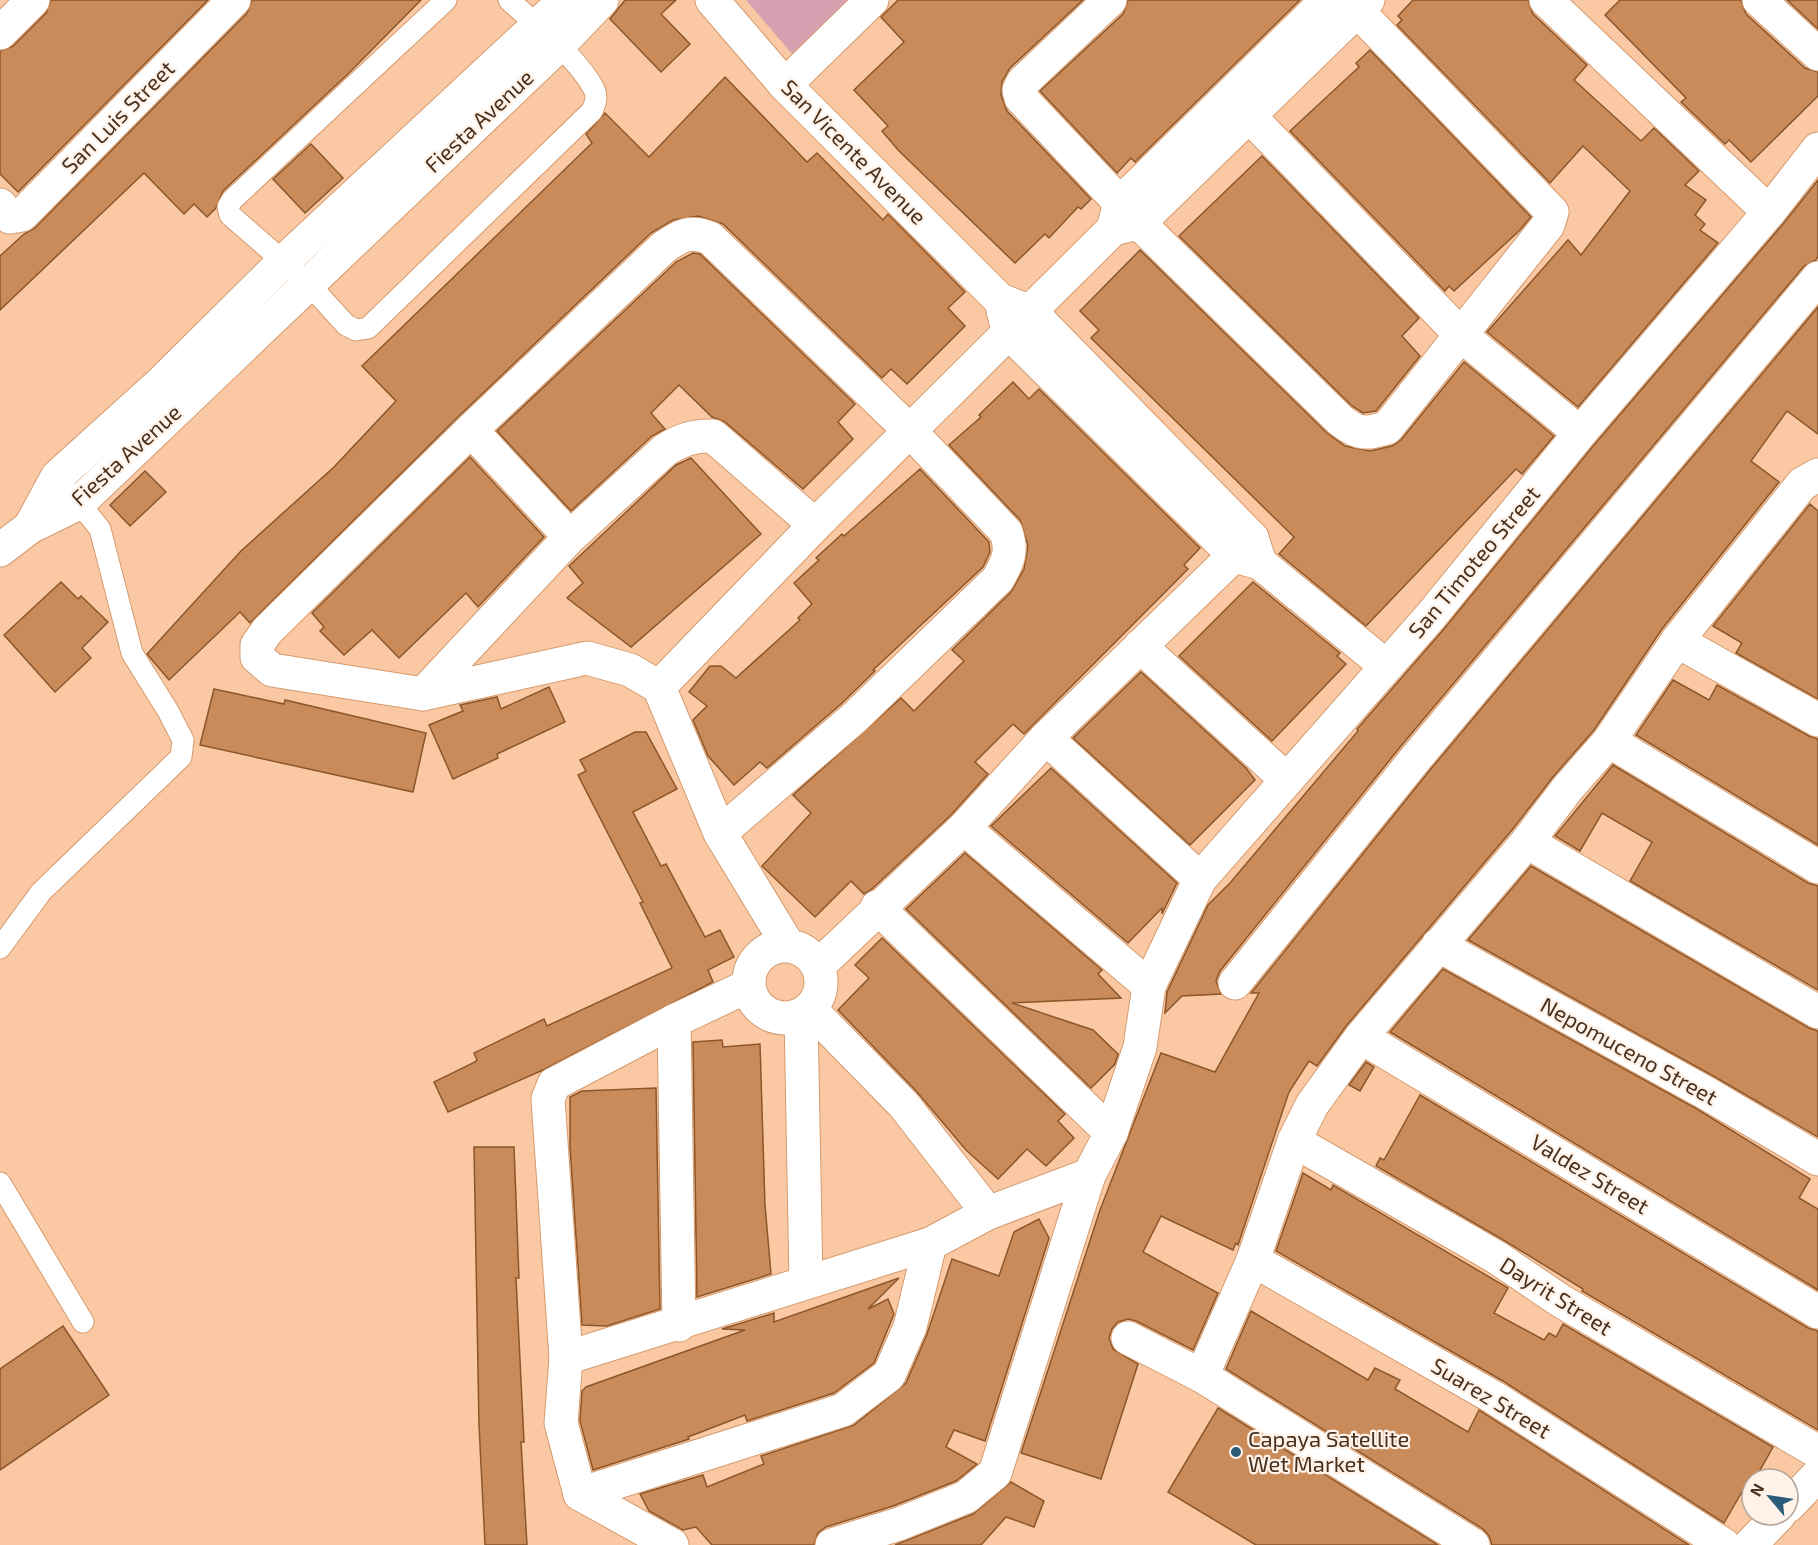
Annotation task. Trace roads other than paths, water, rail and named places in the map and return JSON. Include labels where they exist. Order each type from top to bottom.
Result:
[{"type":"street","points":[[0,33],[33,0]]},
{"type":"street","name":"San Luis Street","points":[[0,205],[10,217],[22,214],[234,0]]},
{"type":"street","name":"Fiesta Avenue","points":[[30,526],[57,477],[172,393],[307,282],[549,36],[565,0]]},
{"type":"street","name":"Fiesta Avenue","points":[[30,526],[79,503],[282,263],[549,36],[602,0]]},
{"type":"street","name":"San Vicente Avenue","points":[[712,0],[785,85],[1020,322]]},
{"type":"street","points":[[785,85],[872,0]]},
{"type":"street","points":[[658,687],[815,525],[1124,218],[1239,106],[1357,4],[1552,212],[1548,225],[1388,428],[1367,434],[1350,428],[1124,218],[1021,98],[1019,90],[1023,82],[1110,0]]},
{"type":"street","points":[[1239,106],[1327,0]]},
{"type":"street","points":[[1759,0],[1818,54]]},
{"type":"street","points":[[1563,6],[1769,212]]},
{"type":"street","points":[[1239,106],[1462,336],[1580,433]]},
{"type":"street","name":"San Timoteo Street","points":[[832,1545],[899,1524],[966,1497],[995,1473],[1089,1175],[1111,1133],[1140,1047],[1149,986],[1200,879],[1386,666],[1580,433],[1769,212],[1818,149]]},
{"type":"street","points":[[720,833],[854,718],[998,579],[1008,561],[1011,549],[1006,532],[910,430],[710,238],[696,232],[682,235],[664,247],[471,430],[267,630],[257,645],[256,657],[272,670],[423,694],[587,658],[630,670],[658,687],[720,833],[788,945]]},
{"type":"street","points":[[1235,983],[1416,758],[1818,278]]},
{"type":"street","points":[[1020,322],[1249,552],[1386,666]]},
{"type":"street","points":[[471,430],[570,537]]},
{"type":"street","points":[[423,694],[570,537],[664,450],[699,435],[713,436],[815,525]]},
{"type":"street","points":[[1202,1376],[1253,1260],[1294,1141],[1312,1105],[1361,1037],[1527,842],[1608,741],[1677,642],[1802,484],[1818,475]]},
{"type":"street","points":[[0,550],[30,526]]},
{"type":"street","points":[[818,966],[877,907],[964,828],[1046,738],[1140,646],[1249,552]]},
{"type":"street","points":[[1677,642],[1818,720]]},
{"type":"street","points":[[1140,646],[1287,780]]},
{"type":"street","points":[[1046,738],[1200,879]]},
{"type":"street","points":[[1608,741],[1818,867]]},
{"type":"street","points":[[964,828],[1149,986]]},
{"type":"street","points":[[1527,842],[1818,1012]]},
{"type":"street","points":[[877,907],[1111,1133]]},
{"type":"street","points":[[805,1012],[789,1018],[767,1014],[758,1007],[748,986],[754,961],[775,946],[788,945],[800,948],[810,955],[818,966],[821,976],[821,988],[805,1012],[806,1282]]},
{"type":"street","name":"Nepomuceno Street","points":[[1438,945],[1706,1093],[1818,1159]]},
{"type":"street","points":[[672,1545],[580,1494],[561,1423],[566,1358],[548,1099],[554,1084],[674,1020],[748,986]]},
{"type":"street","points":[[805,1012],[904,1105],[988,1213]]},
{"type":"street","points":[[674,1020],[679,1324]]},
{"type":"street","name":"Valdez Street","points":[[1361,1037],[1818,1311]]},
{"type":"street","name":"Dayrit Street","points":[[1294,1141],[1496,1257],[1561,1301],[1818,1452]]},
{"type":"street","points":[[566,1358],[930,1244],[988,1213],[1089,1175]]},
{"type":"street","points":[[580,1494],[843,1410],[889,1375],[910,1327],[930,1244]]},
{"type":"street","name":"Suarez Street","points":[[1253,1260],[1493,1397],[1724,1545]]},
{"type":"street","points":[[1128,1338],[1202,1376],[1473,1545]]},
{"type":"street","points":[[1800,1494],[1818,1475]]},
{"type":"street","points":[[1750,1545],[1767,1527]]},
{"type":"lane","points":[[446,0],[232,200],[228,207],[230,214],[282,263],[307,282],[346,324],[356,330],[368,328],[592,111],[596,101],[595,90],[549,36],[509,0]]},
{"type":"lane","points":[[0,948],[41,892],[181,757],[183,740],[132,653],[100,529],[57,477]]},
{"type":"lane","points":[[0,1183],[83,1322]]},
{"type":"place","name":"Capaya Satellite Wet Market","points":[[1236,1452]]}]
